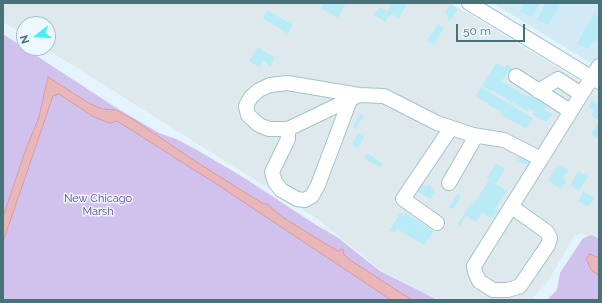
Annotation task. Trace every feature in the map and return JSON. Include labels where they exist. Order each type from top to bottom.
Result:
[{"type":"street","points":[[469,3],[597,75],[581,94],[570,111],[474,266],[479,281],[494,290],[508,290],[520,286],[548,245],[550,238],[547,232],[512,206]]},
{"type":"street","points":[[516,76],[570,111]]},
{"type":"street","points":[[538,91],[558,79],[581,94]]},
{"type":"street","points":[[354,98],[288,129],[270,129],[259,125],[248,115],[246,106],[250,97],[259,90],[270,85],[287,83],[354,98],[384,96],[437,123],[476,136],[504,140],[541,159]]},
{"type":"street","points":[[288,129],[288,139],[272,172],[275,182],[280,190],[297,199],[306,200],[312,196],[318,185],[354,98]]},
{"type":"street","points":[[437,223],[404,199],[451,128]]},
{"type":"street","points":[[449,183],[476,136]]},
{"type":"shaded area","points":[[3,3],[451,3],[599,93],[599,243],[582,233],[574,236],[549,280],[531,300],[442,300],[418,290],[381,270],[316,218],[56,55],[56,16],[16,16],[16,30],[3,22]]},
{"type":"shaded area","points":[[493,3],[599,3],[599,68]]},
{"type":"shaded area","points":[[48,77],[87,102],[102,109],[116,110],[134,120],[198,163],[262,203],[267,204],[281,216],[311,235],[338,251],[343,249],[344,255],[350,260],[412,300],[391,300],[218,185],[117,121],[110,123],[94,117],[59,94],[53,96],[3,242],[3,217],[26,149],[39,117]]},
{"type":"shaded area","points":[[590,254],[599,258],[599,275],[592,271],[586,259]]},
{"type":"green space","name":"New Chicago Marsh","points":[[3,34],[16,42],[16,56],[37,56],[115,107],[159,133],[176,139],[197,150],[246,179],[337,237],[380,271],[438,300],[3,300]]},
{"type":"green space","points":[[592,235],[599,239],[599,300],[547,300],[557,290],[560,273],[583,238]]},
{"type":"building","points":[[324,3],[346,3],[338,18],[321,8]]},
{"type":"building","points":[[393,3],[408,3],[398,18],[391,14],[385,22],[374,15],[379,7],[387,11]]},
{"type":"building","points":[[525,3],[540,3],[531,17],[520,11]]},
{"type":"building","points":[[546,3],[561,3],[548,25],[537,19]]},
{"type":"building","points":[[450,4],[458,9],[450,21],[447,19],[448,16],[445,13]]},
{"type":"building","points":[[267,10],[293,25],[288,34],[263,18]]},
{"type":"building","points":[[594,14],[599,17],[599,26],[597,29],[599,36],[596,42],[593,41],[588,49],[577,43]]},
{"type":"building","points":[[438,24],[444,27],[434,45],[427,41]]},
{"type":"building","points":[[258,47],[275,58],[270,66],[263,61],[259,67],[249,61]]},
{"type":"building","points":[[496,63],[505,68],[507,65],[513,69],[510,74],[507,72],[502,81],[528,97],[529,95],[535,98],[537,95],[550,102],[545,110],[552,114],[546,122],[532,114],[534,111],[529,108],[527,111],[492,90],[491,91],[482,86]]},
{"type":"building","points":[[481,87],[533,118],[526,129],[500,114],[502,112],[488,105],[489,104],[476,96]]},
{"type":"building","points":[[592,100],[597,104],[599,101],[599,121],[591,115],[594,110],[588,107]]},
{"type":"building","points":[[360,113],[364,115],[356,129],[353,127]]},
{"type":"building","points":[[599,121],[599,139],[591,134]]},
{"type":"building","points":[[358,133],[364,137],[358,148],[352,145]]},
{"type":"building","points":[[367,153],[383,164],[380,168],[364,158]]},
{"type":"building","points":[[521,153],[532,160],[529,166],[517,160]]},
{"type":"building","points":[[496,163],[505,169],[496,184],[487,178]]},
{"type":"building","points":[[558,164],[568,170],[563,178],[566,180],[562,189],[548,181]]},
{"type":"building","points":[[578,171],[588,176],[579,191],[570,185]]},
{"type":"building","points":[[489,180],[507,191],[495,209],[498,211],[493,218],[490,218],[482,212],[476,222],[466,216],[460,226],[458,224],[471,203],[473,205]]},
{"type":"building","points":[[420,182],[426,187],[429,184],[436,192],[430,199],[416,191]]},
{"type":"building","points":[[583,191],[594,198],[589,207],[578,201]]},
{"type":"building","points":[[457,194],[461,197],[453,209],[449,207]]},
{"type":"building","points":[[400,213],[404,215],[405,213],[434,231],[424,245],[397,229],[395,233],[390,230]]}]
